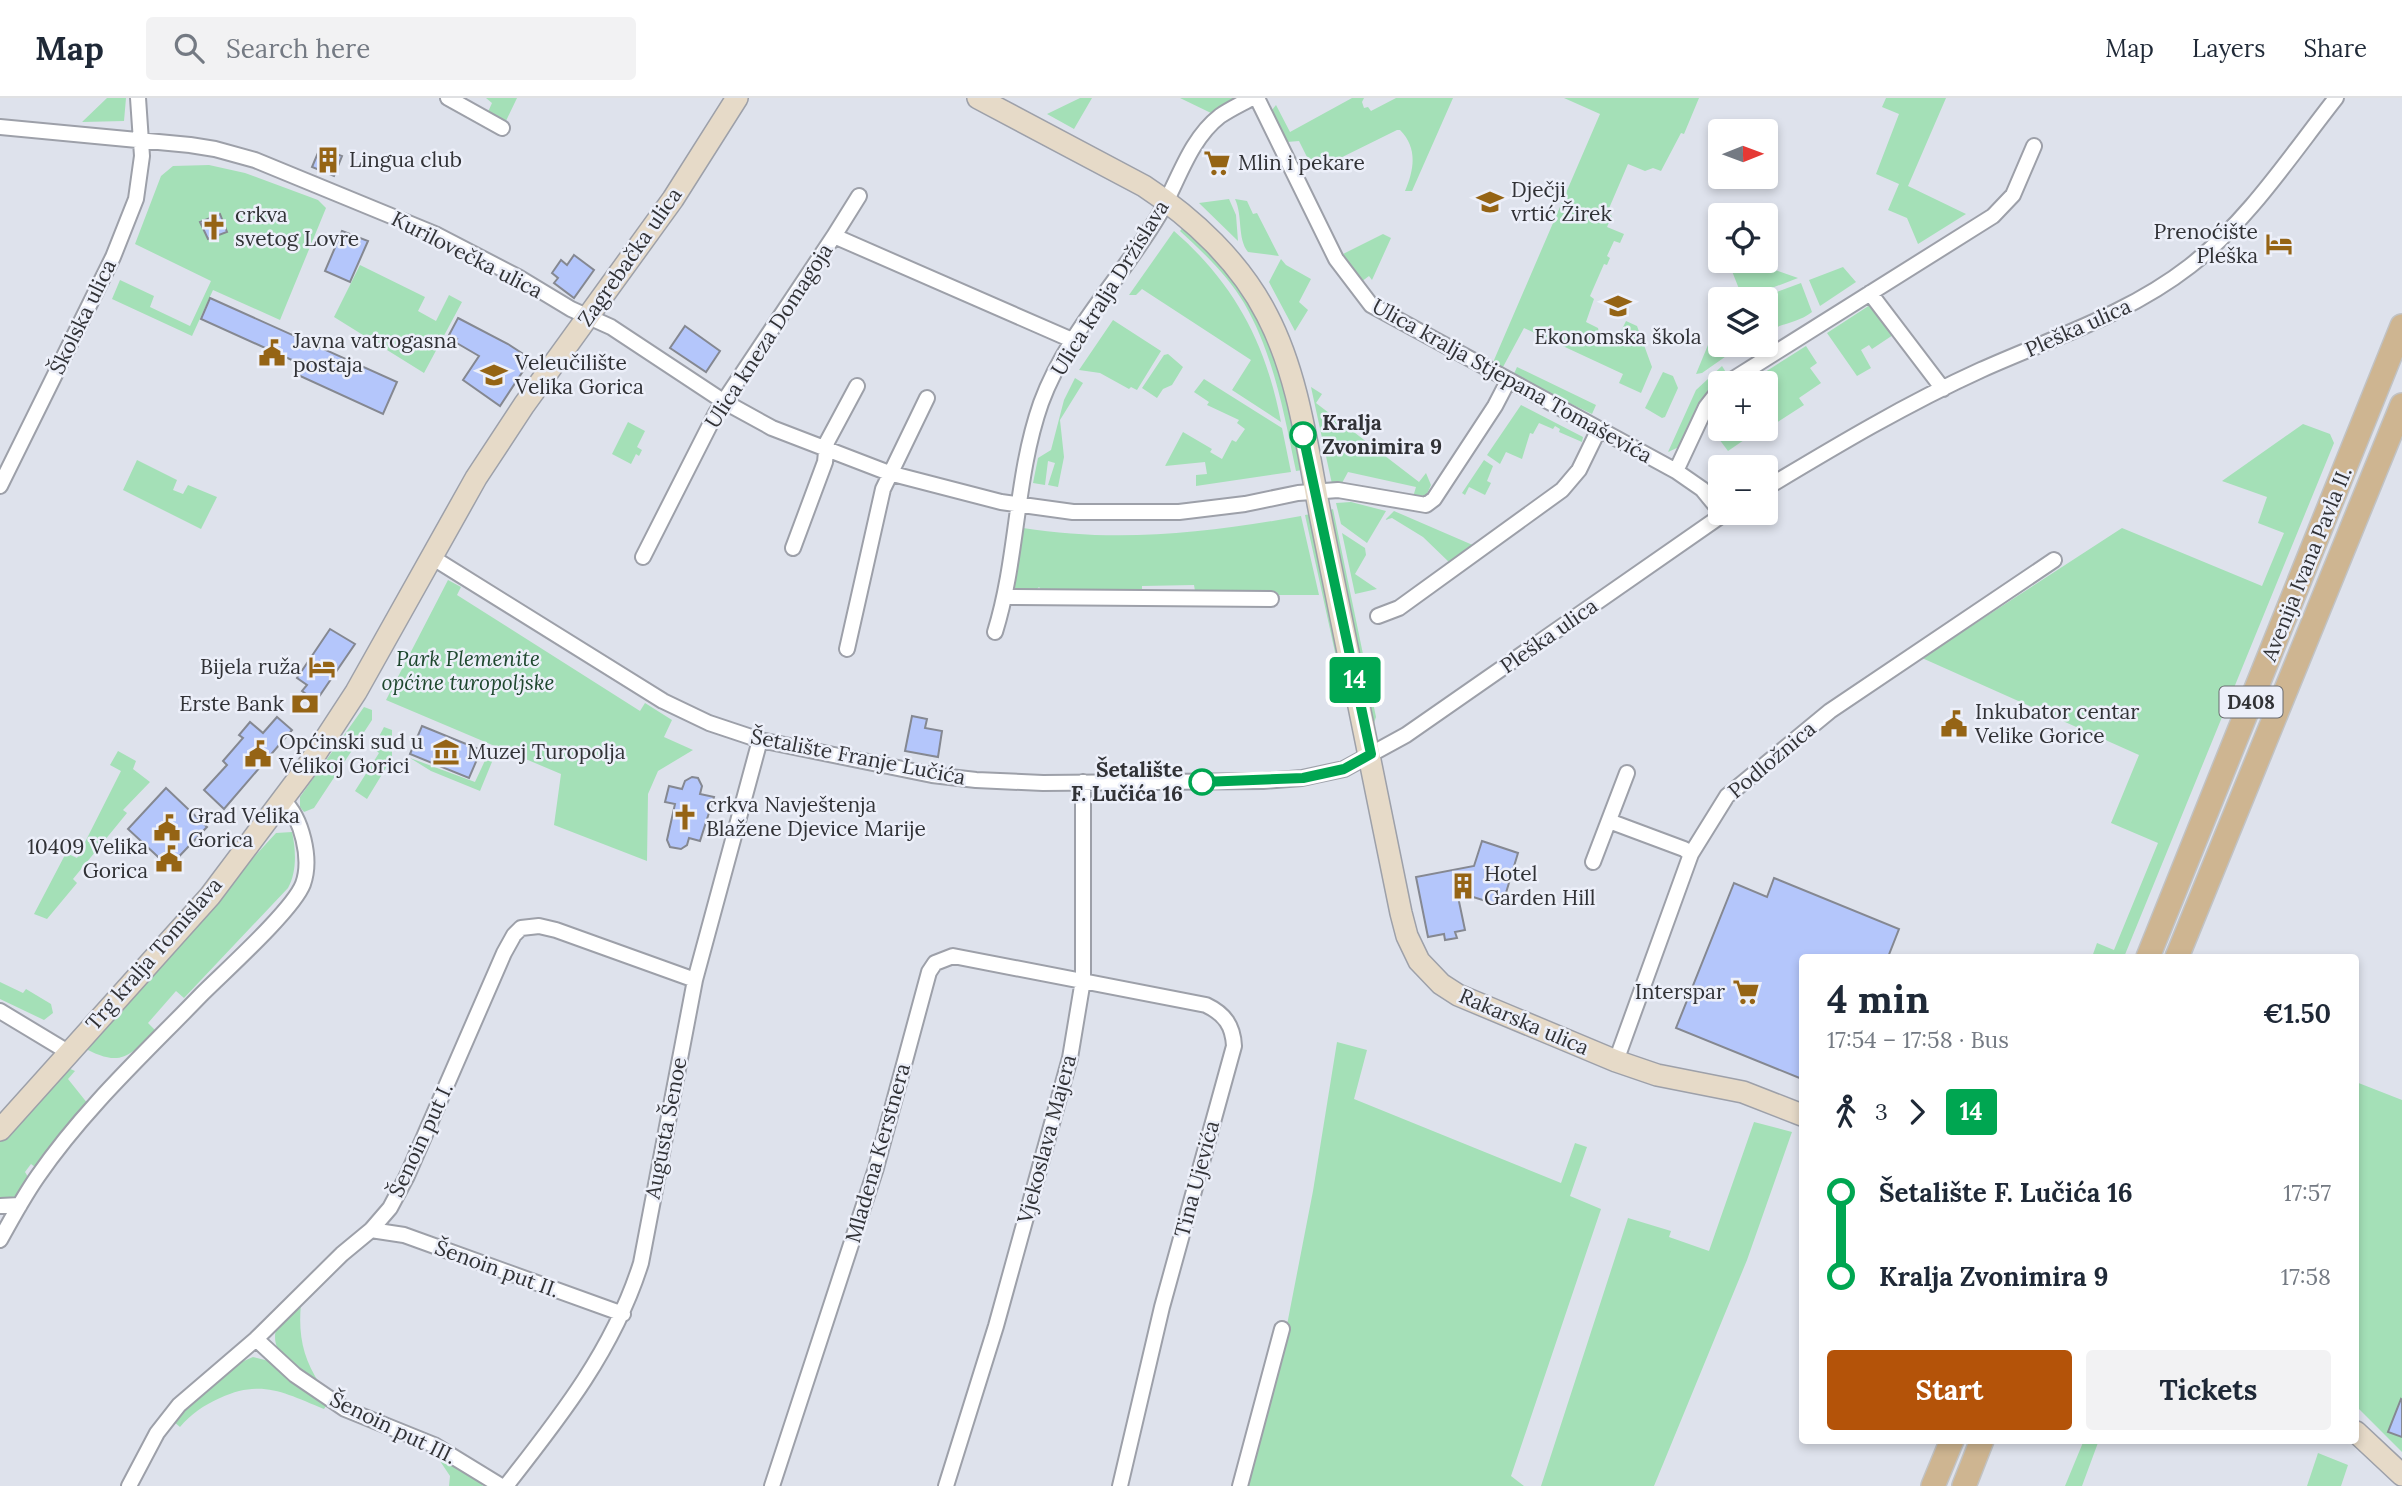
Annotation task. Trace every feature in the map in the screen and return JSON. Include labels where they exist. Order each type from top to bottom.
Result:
[{"type":"main road","name":"Zagrebačka ulica","points":[[430,556],[510,426],[673,199],[737,98]]},
{"type":"main road","name":"Rakarska ulica","points":[[978,98],[1002,104],[1166,200],[1222,252],[1249,286],[1267,315],[1291,377],[1404,923],[1415,952],[1427,970],[1458,995],[1616,1060],[1657,1075],[1743,1092],[1799,1114]]},
{"type":"main road","name":"Avenija Ivana Pavla II.","points":[[2149,954],[2402,326]]},
{"type":"main road","name":"Avenija Ivana Pavla II.","points":[[2178,954],[2402,405]]},
{"type":"main road","name":"Trg kralja Tomislava","points":[[0,1130],[210,896],[230,866],[283,800],[356,691],[430,556]]},
{"type":"main road","points":[[2359,1435],[2402,1475]]},
{"type":"main road","points":[[1933,1486],[1950,1444]]},
{"type":"main road","points":[[1964,1486],[1980,1444]]},
{"type":"street","points":[[138,98],[142,142]]},
{"type":"street","points":[[448,98],[502,128]]},
{"type":"street","name":"Ulica kralja Držislava","points":[[995,632],[1006,597],[1019,505],[1038,414],[1049,385],[1073,340],[1159,214],[1193,148],[1220,116],[1254,98]]},
{"type":"street","name":"Ulica kralja Stjepana Tomaševića","points":[[1254,98],[1336,259],[1366,300],[1377,309],[1598,431],[1676,471],[1708,496]]},
{"type":"street","name":"Pleška ulica","points":[[1778,481],[1889,416],[1943,388],[2124,308],[2177,276],[2205,254],[2245,213],[2336,98]]},
{"type":"street","name":"Kurilovečka ulica","points":[[0,127],[215,149],[256,160],[435,234],[587,317],[611,327],[723,401],[772,428],[825,451],[889,473],[1019,505],[1083,512],[1153,514],[1245,504],[1316,491],[1363,493],[1421,506],[1431,503],[1495,406],[1508,381]]},
{"type":"street","name":"Školska ulica","points":[[0,486],[113,257],[136,200],[140,184],[142,142]]},
{"type":"street","points":[[1746,371],[2003,208],[2013,195],[2034,146]]},
{"type":"street","points":[[834,236],[859,196]]},
{"type":"street","name":"Ulica kneza Domagoja","points":[[643,557],[723,401],[834,236],[1073,340]]},
{"type":"street","points":[[1870,293],[1943,388]]},
{"type":"street","points":[[793,548],[825,462],[825,451],[857,386]]},
{"type":"street","points":[[847,649],[889,473],[927,398]]},
{"type":"street","name":"Ulica kralja Stjepana Tomaševića","points":[[1676,471],[1708,404]]},
{"type":"street","points":[[1378,616],[1399,608],[1562,490],[1579,470],[1598,431]]},
{"type":"street","name":"Pleška ulica","points":[[1371,754],[1406,735],[1708,522]]},
{"type":"street","name":"Šetalište Franje Lučića","points":[[430,556],[663,701],[709,723],[760,740],[932,775],[1017,782],[1292,780],[1344,769],[1371,754]]},
{"type":"street","name":"Podložnica","points":[[1616,1060],[1691,854],[1727,796],[1830,710],[2054,561]]},
{"type":"street","points":[[1006,597],[1271,598]]},
{"type":"street","name":"Augusta Šenoe","points":[[504,1486],[577,1394],[607,1346],[622,1314],[640,1263],[695,980],[760,740]]},
{"type":"street","points":[[1593,862],[1627,773]]},
{"type":"street","name":"Vjekoslava Majera","points":[[946,1486],[996,1326],[1070,1058],[1083,980],[1083,782]]},
{"type":"street","points":[[0,1240],[38,1175],[102,1098],[295,897],[304,877],[301,828],[296,814],[283,800]]},
{"type":"street","points":[[1609,821],[1691,854]]},
{"type":"street","name":"Šenoin put I.","points":[[129,1486],[152,1441],[179,1405],[256,1339],[342,1254],[371,1230],[390,1208],[504,953],[521,928],[539,926],[556,930],[695,980]]},
{"type":"street","name":"Mladena Kerstnera","points":[[772,1486],[876,1168],[929,972],[935,962],[953,956],[1083,980]]},
{"type":"street","name":"Tina Ujevića","points":[[1083,980],[1206,1006],[1223,1016],[1233,1032],[1234,1046],[1162,1307],[1120,1486]]},
{"type":"street","points":[[0,1011],[68,1052]]},
{"type":"street","points":[[0,1206],[20,1205]]},
{"type":"street","name":"Šenoin put II.","points":[[371,1230],[404,1235],[622,1314]]},
{"type":"street","points":[[1240,1486],[1282,1329]]},
{"type":"street","name":"Šenoin put III.","points":[[256,1339],[296,1375],[345,1409],[434,1445],[504,1486]]},
{"type":"green space","points":[[107,98],[126,98],[124,121],[82,122]]},
{"type":"green space","points":[[486,98],[517,98],[505,123],[487,114],[492,103]]},
{"type":"green space","points":[[1080,98],[1092,98],[1074,129],[1047,114]]},
{"type":"green space","points":[[1180,98],[1237,98],[1211,113]]},
{"type":"green space","points":[[1352,98],[1364,98],[1364,108],[1368,107],[1371,111],[1396,98],[1453,98],[1412,191],[1405,191],[1411,175],[1412,152],[1400,130],[1314,171],[1299,141],[1287,142],[1272,110],[1276,105],[1290,132]]},
{"type":"green space","points":[[1564,98],[1699,98],[1684,134],[1681,133],[1661,171],[1653,168],[1645,171],[1628,164],[1607,213],[1612,216],[1607,227],[1624,234],[1620,243],[1614,241],[1607,256],[1610,258],[1607,265],[1604,264],[1590,296],[1594,299],[1586,322],[1598,328],[1600,337],[1607,340],[1619,335],[1626,321],[1637,326],[1652,367],[1641,393],[1619,383],[1623,374],[1524,328],[1503,367],[1491,367],[1600,114]]},
{"type":"green space","points":[[1886,98],[1946,98],[1908,186],[1966,214],[1918,244],[1907,218],[1888,210],[1899,184],[1876,174],[1899,114],[1882,107]]},
{"type":"green space","points":[[209,165],[245,173],[318,200],[326,208],[280,320],[213,290],[192,336],[112,299],[120,280],[154,296],[150,307],[190,326],[211,281],[135,244],[161,176],[173,166]]},
{"type":"green space","points":[[1229,199],[1236,215],[1238,241],[1199,203]]},
{"type":"green space","points":[[1235,199],[1247,201],[1253,214],[1257,213],[1279,256],[1248,252],[1242,240]]},
{"type":"green space","points":[[1185,225],[1236,281],[1262,324],[1280,371],[1302,470],[1296,471],[1277,385],[1254,323],[1230,283],[1180,231]]},
{"type":"green space","points":[[1174,231],[1214,272],[1245,317],[1267,367],[1281,422],[1232,390],[1251,360],[1142,289],[1136,295],[1129,295]]},
{"type":"green space","points":[[1383,234],[1391,238],[1372,280],[1369,276],[1361,282],[1343,254]]},
{"type":"green space","points":[[1281,259],[1286,265],[1311,279],[1299,302],[1308,310],[1295,331],[1269,282]]},
{"type":"green space","points":[[360,265],[425,297],[418,311],[436,321],[449,295],[462,302],[424,373],[334,317]]},
{"type":"green space","points":[[1843,267],[1856,282],[1820,306],[1809,280]]},
{"type":"green space","points":[[1778,271],[1798,278],[1774,287],[1738,287],[1733,273]]},
{"type":"green space","points":[[1801,283],[1812,312],[1778,327],[1778,292]]},
{"type":"green space","points":[[1870,305],[1893,335],[1872,349],[1869,345],[1861,350],[1871,368],[1857,376],[1827,333]]},
{"type":"green space","points":[[1113,320],[1161,351],[1137,390],[1131,387],[1129,389],[1100,373],[1079,370]]},
{"type":"green space","points":[[1708,345],[1708,357],[1725,357],[1702,373],[1696,374]]},
{"type":"green space","points":[[1806,346],[1817,363],[1810,368],[1821,383],[1799,398],[1804,405],[1778,422],[1778,371],[1767,371]]},
{"type":"green space","points":[[1168,354],[1183,367],[1172,385],[1163,389],[1157,398],[1142,388],[1164,355]]},
{"type":"green space","points":[[1517,367],[1596,405],[1592,414],[1513,376]]},
{"type":"green space","points":[[1663,372],[1673,376],[1678,388],[1665,417],[1662,418],[1645,408]]},
{"type":"green space","points":[[1075,378],[1083,383],[1060,420],[1064,457],[1058,487],[1048,485],[1055,463],[1048,461],[1045,485],[1033,483],[1038,458],[1051,450],[1064,400]]},
{"type":"green space","points":[[1204,379],[1282,428],[1291,472],[1196,486],[1196,475],[1207,474],[1205,462],[1165,466],[1183,432],[1212,449],[1210,452],[1222,459],[1232,440],[1236,442],[1245,429],[1237,423],[1239,420],[1207,405],[1209,402],[1194,392]]},
{"type":"green space","points":[[1708,379],[1708,392],[1679,447],[1668,452],[1696,390]]},
{"type":"green space","points":[[1311,387],[1322,394],[1316,403],[1419,482],[1426,473],[1431,485],[1426,496],[1413,497],[1416,487],[1348,472],[1342,483],[1332,484]]},
{"type":"green space","points":[[1521,405],[1583,437],[1582,442],[1559,432],[1560,429],[1555,426],[1553,429],[1539,423],[1533,434],[1530,433],[1522,459],[1506,452],[1500,464],[1487,455]]},
{"type":"green space","points":[[628,422],[645,431],[637,447],[642,450],[639,456],[636,454],[631,464],[612,454]]},
{"type":"green space","points":[[2303,424],[2330,434],[2334,443],[2125,954],[2093,954],[2097,943],[2114,950],[2158,843],[2111,823],[2139,755],[1922,658],[2122,528],[2262,586],[2284,533],[2258,523],[2267,497],[2222,481]]},
{"type":"green space","points":[[1720,441],[1743,441],[1728,451]]},
{"type":"green space","points":[[137,460],[177,480],[173,490],[183,494],[188,485],[217,497],[201,529],[123,490]]},
{"type":"green space","points":[[1484,460],[1493,466],[1487,481],[1491,483],[1485,495],[1469,487],[1465,495],[1462,493]]},
{"type":"green space","points":[[1351,502],[1386,511],[1367,543],[1341,524],[1336,503]]},
{"type":"green space","points":[[1333,509],[1376,717],[1374,723],[1328,511]]},
{"type":"green space","points":[[1394,511],[1475,546],[1451,564],[1423,537],[1392,518],[1385,520]]},
{"type":"green space","points":[[1311,514],[1345,674],[1340,675],[1305,515]]},
{"type":"green space","points":[[1301,516],[1319,595],[1278,595],[1277,592],[1224,594],[1221,590],[1195,591],[1194,585],[1142,586],[1142,595],[1043,592],[1039,587],[1035,591],[1016,590],[1013,587],[1023,528],[1093,535],[1162,534]]},
{"type":"green space","points":[[1342,533],[1365,548],[1366,555],[1355,574],[1377,589],[1355,594]]},
{"type":"green space","name":"Park Plemenite općine turopoljske","points":[[448,580],[461,587],[457,595],[640,711],[645,703],[672,720],[664,737],[693,750],[658,771],[648,794],[647,861],[554,825],[561,774],[386,700]]},
{"type":"green space","points":[[364,707],[372,710],[372,720],[314,808],[304,812],[300,807],[300,797]]},
{"type":"green space","points":[[384,727],[392,730],[392,758],[367,799],[355,791],[379,753],[373,748]]},
{"type":"green space","points":[[118,751],[136,761],[133,769],[150,782],[123,810],[127,813],[73,879],[77,883],[47,919],[34,914],[66,853],[77,858],[121,771],[110,765]]},
{"type":"green space","points":[[488,754],[494,757],[480,791],[431,771],[410,758],[475,782]]},
{"type":"green space","points":[[292,832],[295,861],[288,888],[184,998],[176,991],[148,1023],[155,1030],[137,1048],[122,1057],[104,1057],[80,1046],[276,833]]},
{"type":"green space","points":[[0,982],[23,993],[26,989],[51,1004],[53,1013],[44,1020],[0,999]]},
{"type":"green space","points":[[1337,1042],[1367,1050],[1354,1099],[1561,1183],[1575,1143],[1587,1147],[1570,1196],[1601,1209],[1511,1476],[1524,1486],[1245,1486],[1286,1330],[1313,1191]]},
{"type":"green space","points":[[68,1068],[75,1071],[68,1079],[88,1104],[35,1167],[31,1164],[25,1172],[28,1177],[12,1202],[0,1199],[0,1136]]},
{"type":"green space","points":[[2359,1083],[2402,1100],[2402,1452],[2359,1409]]},
{"type":"green space","points":[[1754,1122],[1792,1132],[1747,1260],[1654,1486],[1541,1486],[1628,1218],[1671,1231],[1669,1237],[1709,1251]]},
{"type":"green space","points":[[301,1304],[303,1346],[309,1365],[320,1384],[318,1386],[277,1347],[275,1340],[277,1327]]},
{"type":"green space","points":[[253,1357],[269,1361],[326,1406],[324,1409],[285,1393],[248,1389],[209,1404],[193,1414],[180,1427],[173,1421],[220,1376]]},
{"type":"green space","points":[[2082,1444],[2098,1444],[2082,1486],[2065,1486]]},
{"type":"green space","points":[[2318,1453],[2348,1465],[2341,1486],[2307,1486]]},
{"type":"green space","points":[[439,1455],[479,1479],[483,1486],[449,1486],[450,1476],[438,1458]]},
{"type":"building","name":"Lingua club","points":[[320,148],[342,156],[334,176],[312,167]]},
{"type":"building","name":"crkva svetog Lovre","points":[[220,214],[227,232],[208,239],[200,222]]},
{"type":"building","points":[[342,231],[368,241],[350,282],[325,271]]},
{"type":"building","points":[[574,255],[594,270],[574,298],[554,283],[558,278],[552,273],[561,260],[567,265]]},
{"type":"building","points":[[210,298],[397,382],[383,414],[298,375],[303,365],[201,319]]},
{"type":"building","name":"Veleučilište Velika Gorica","points":[[458,318],[531,359],[500,406],[463,380],[479,356],[455,342],[457,339],[449,335]]},
{"type":"building","points":[[685,326],[720,351],[706,372],[670,348]]},
{"type":"building","name":"Bijela ruža","points":[[330,629],[355,644],[316,701],[302,691],[307,685],[297,678]]},
{"type":"building","points":[[912,716],[927,719],[925,728],[942,731],[938,757],[905,751]]},
{"type":"building","points":[[277,717],[292,730],[224,809],[204,790],[227,765],[223,761],[243,738],[239,735],[250,722],[263,733]]},
{"type":"building","name":"Muzej Turopolja","points":[[422,726],[481,750],[469,778],[410,754]]},
{"type":"building","name":"crkva Navještenja Blažene Djevice Marije","points":[[692,777],[698,778],[702,786],[700,794],[714,797],[700,841],[689,838],[687,845],[681,849],[670,847],[667,840],[675,804],[665,802],[669,786],[682,789],[685,781]]},
{"type":"building","name":"Grad Velika Gorica","points":[[166,788],[207,827],[169,867],[128,829]]},
{"type":"building","name":"Hotel Garden Hill","points":[[1482,841],[1518,853],[1502,906],[1457,892],[1465,930],[1455,932],[1457,938],[1445,940],[1444,934],[1428,937],[1416,877],[1474,866]]},
{"type":"building","name":"Interspar","points":[[1774,878],[1899,929],[1889,954],[1799,954],[1799,1078],[1676,1028],[1734,883],[1767,897]]},
{"type":"building","points":[[2402,1400],[2402,1437],[2388,1432]]},
{"type":"bus line","name":"14","points":[[1202,782],[1292,780],[1344,769],[1371,754],[1303,435]]},
{"type":"place","name":"Lingua club","points":[[328,160]]},
{"type":"place","name":"Mlin i pekare","points":[[1217,163]]},
{"type":"place","name":"Dječji vrtić Žirek","points":[[1490,202]]},
{"type":"place","name":"crkva svetog Lovre","points":[[214,227]]},
{"type":"place","name":"Prenoćište Pleška","points":[[2279,244]]},
{"type":"place","name":"Ekonomska škola","points":[[1618,306]]},
{"type":"place","name":"Javna vatrogasna postaja","points":[[272,353]]},
{"type":"place","name":"Veleučilište Velika Gorica","points":[[494,375]]},
{"type":"place","name":"Kralja Zvonimira 9","points":[[1303,435]]},
{"type":"place","name":"Bijela ruža","points":[[322,667]]},
{"type":"place","name":"Erste Bank","points":[[305,704]]},
{"type":"place","name":"Inkubator centar Velike Gorice","points":[[1954,724]]},
{"type":"place","name":"Muzej Turopolja","points":[[446,752]]},
{"type":"place","name":"Općinski sud u Velikoj Gorici","points":[[258,754]]},
{"type":"place","name":"Šetalište F. Lučića 16","points":[[1202,782]]},
{"type":"place","name":"crkva Navještenja Blažene Djevice Marije","points":[[685,817]]},
{"type":"place","name":"Grad Velika Gorica","points":[[167,828]]},
{"type":"place","name":"10409 Velika Gorica","points":[[169,859]]},
{"type":"place","name":"Hotel Garden Hill","points":[[1463,886]]},
{"type":"place","name":"Interspar","points":[[1746,992]]}]
